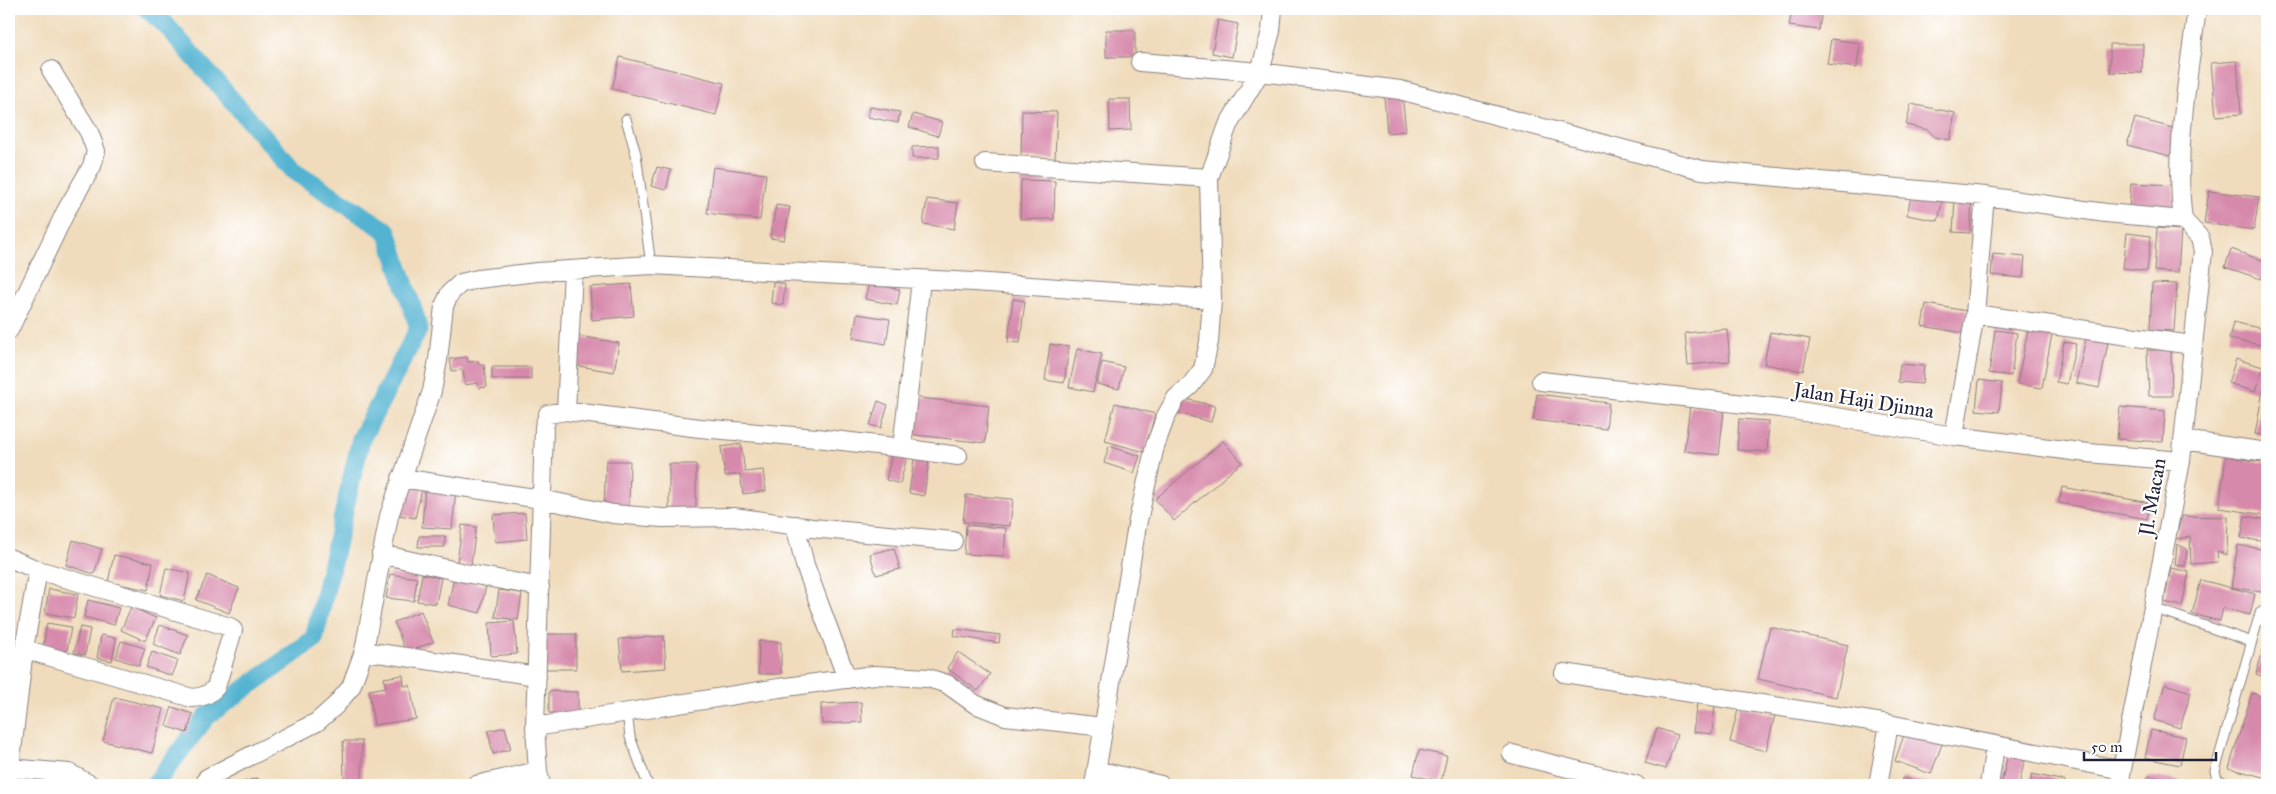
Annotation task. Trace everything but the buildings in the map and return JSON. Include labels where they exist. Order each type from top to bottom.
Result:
[{"type":"street","points":[[1161,785],[1095,778],[1137,525],[1155,446],[1166,416],[1176,398],[1190,386],[1203,369],[1209,342],[1212,299],[1209,178],[1228,125],[1260,72],[1271,31],[1273,9]]},
{"type":"street","points":[[1140,62],[1260,72],[1400,90],[1702,170],[1985,196],[2106,213],[2182,220],[2179,187],[2182,139],[2197,9]]},
{"type":"street","points":[[9,330],[66,211],[92,166],[96,151],[89,132],[51,70]]},
{"type":"street","points":[[985,163],[1209,178]]},
{"type":"street","points":[[1954,436],[1974,314],[1985,196]]},
{"type":"street","name":"Jl. Macan","points":[[2120,778],[2159,610],[2181,461],[2203,251],[2200,238],[2182,220]]},
{"type":"street","points":[[205,785],[207,778],[303,730],[336,705],[351,687],[364,651],[381,554],[401,478],[432,391],[438,360],[444,306],[450,293],[461,284],[478,279],[651,265],[1212,299]]},
{"type":"street","points":[[566,412],[572,270]]},
{"type":"street","points":[[902,448],[921,280]]},
{"type":"street","points":[[1974,314],[2192,345]]},
{"type":"street","name":"Jalan Haji Djinna","points":[[1541,381],[1780,408],[1954,436],[2088,453],[2181,461]]},
{"type":"street","points":[[476,785],[540,778],[535,727],[541,499],[546,419],[548,414],[566,412],[700,428],[817,438],[958,456]]},
{"type":"street","points":[[2183,440],[2267,452]]},
{"type":"street","points":[[401,478],[541,499],[613,514],[662,518],[734,517],[953,541]]},
{"type":"street","points":[[795,525],[805,564],[847,680]]},
{"type":"street","points":[[381,554],[465,573],[540,586]]},
{"type":"street","points":[[9,558],[38,570],[230,627],[232,634],[216,687],[211,693],[203,697],[192,698],[24,649]]},
{"type":"street","points":[[38,570],[24,649],[15,683],[9,771],[69,773],[90,785]]},
{"type":"street","points":[[364,651],[537,676]]},
{"type":"street","points":[[1564,673],[1889,724],[1995,746],[2120,778]]},
{"type":"street","points":[[535,727],[874,675],[928,678],[947,684],[975,704],[1006,716],[1103,727]]},
{"type":"street","points":[[1878,785],[1889,724]]},
{"type":"street","points":[[1988,785],[1995,746]]},
{"type":"street","points":[[1512,754],[1636,785]]},
{"type":"lane","points":[[626,119],[636,154],[651,265]]},
{"type":"lane","points":[[2229,785],[2217,779],[2215,772],[2260,613],[2267,609]]},
{"type":"lane","points":[[2159,610],[2252,642]]},
{"type":"lane","points":[[627,712],[630,737],[648,785]]},
{"type":"waterway","points":[[147,9],[165,24],[294,171],[387,231],[419,328],[361,439],[314,639],[207,716],[154,785]]}]
